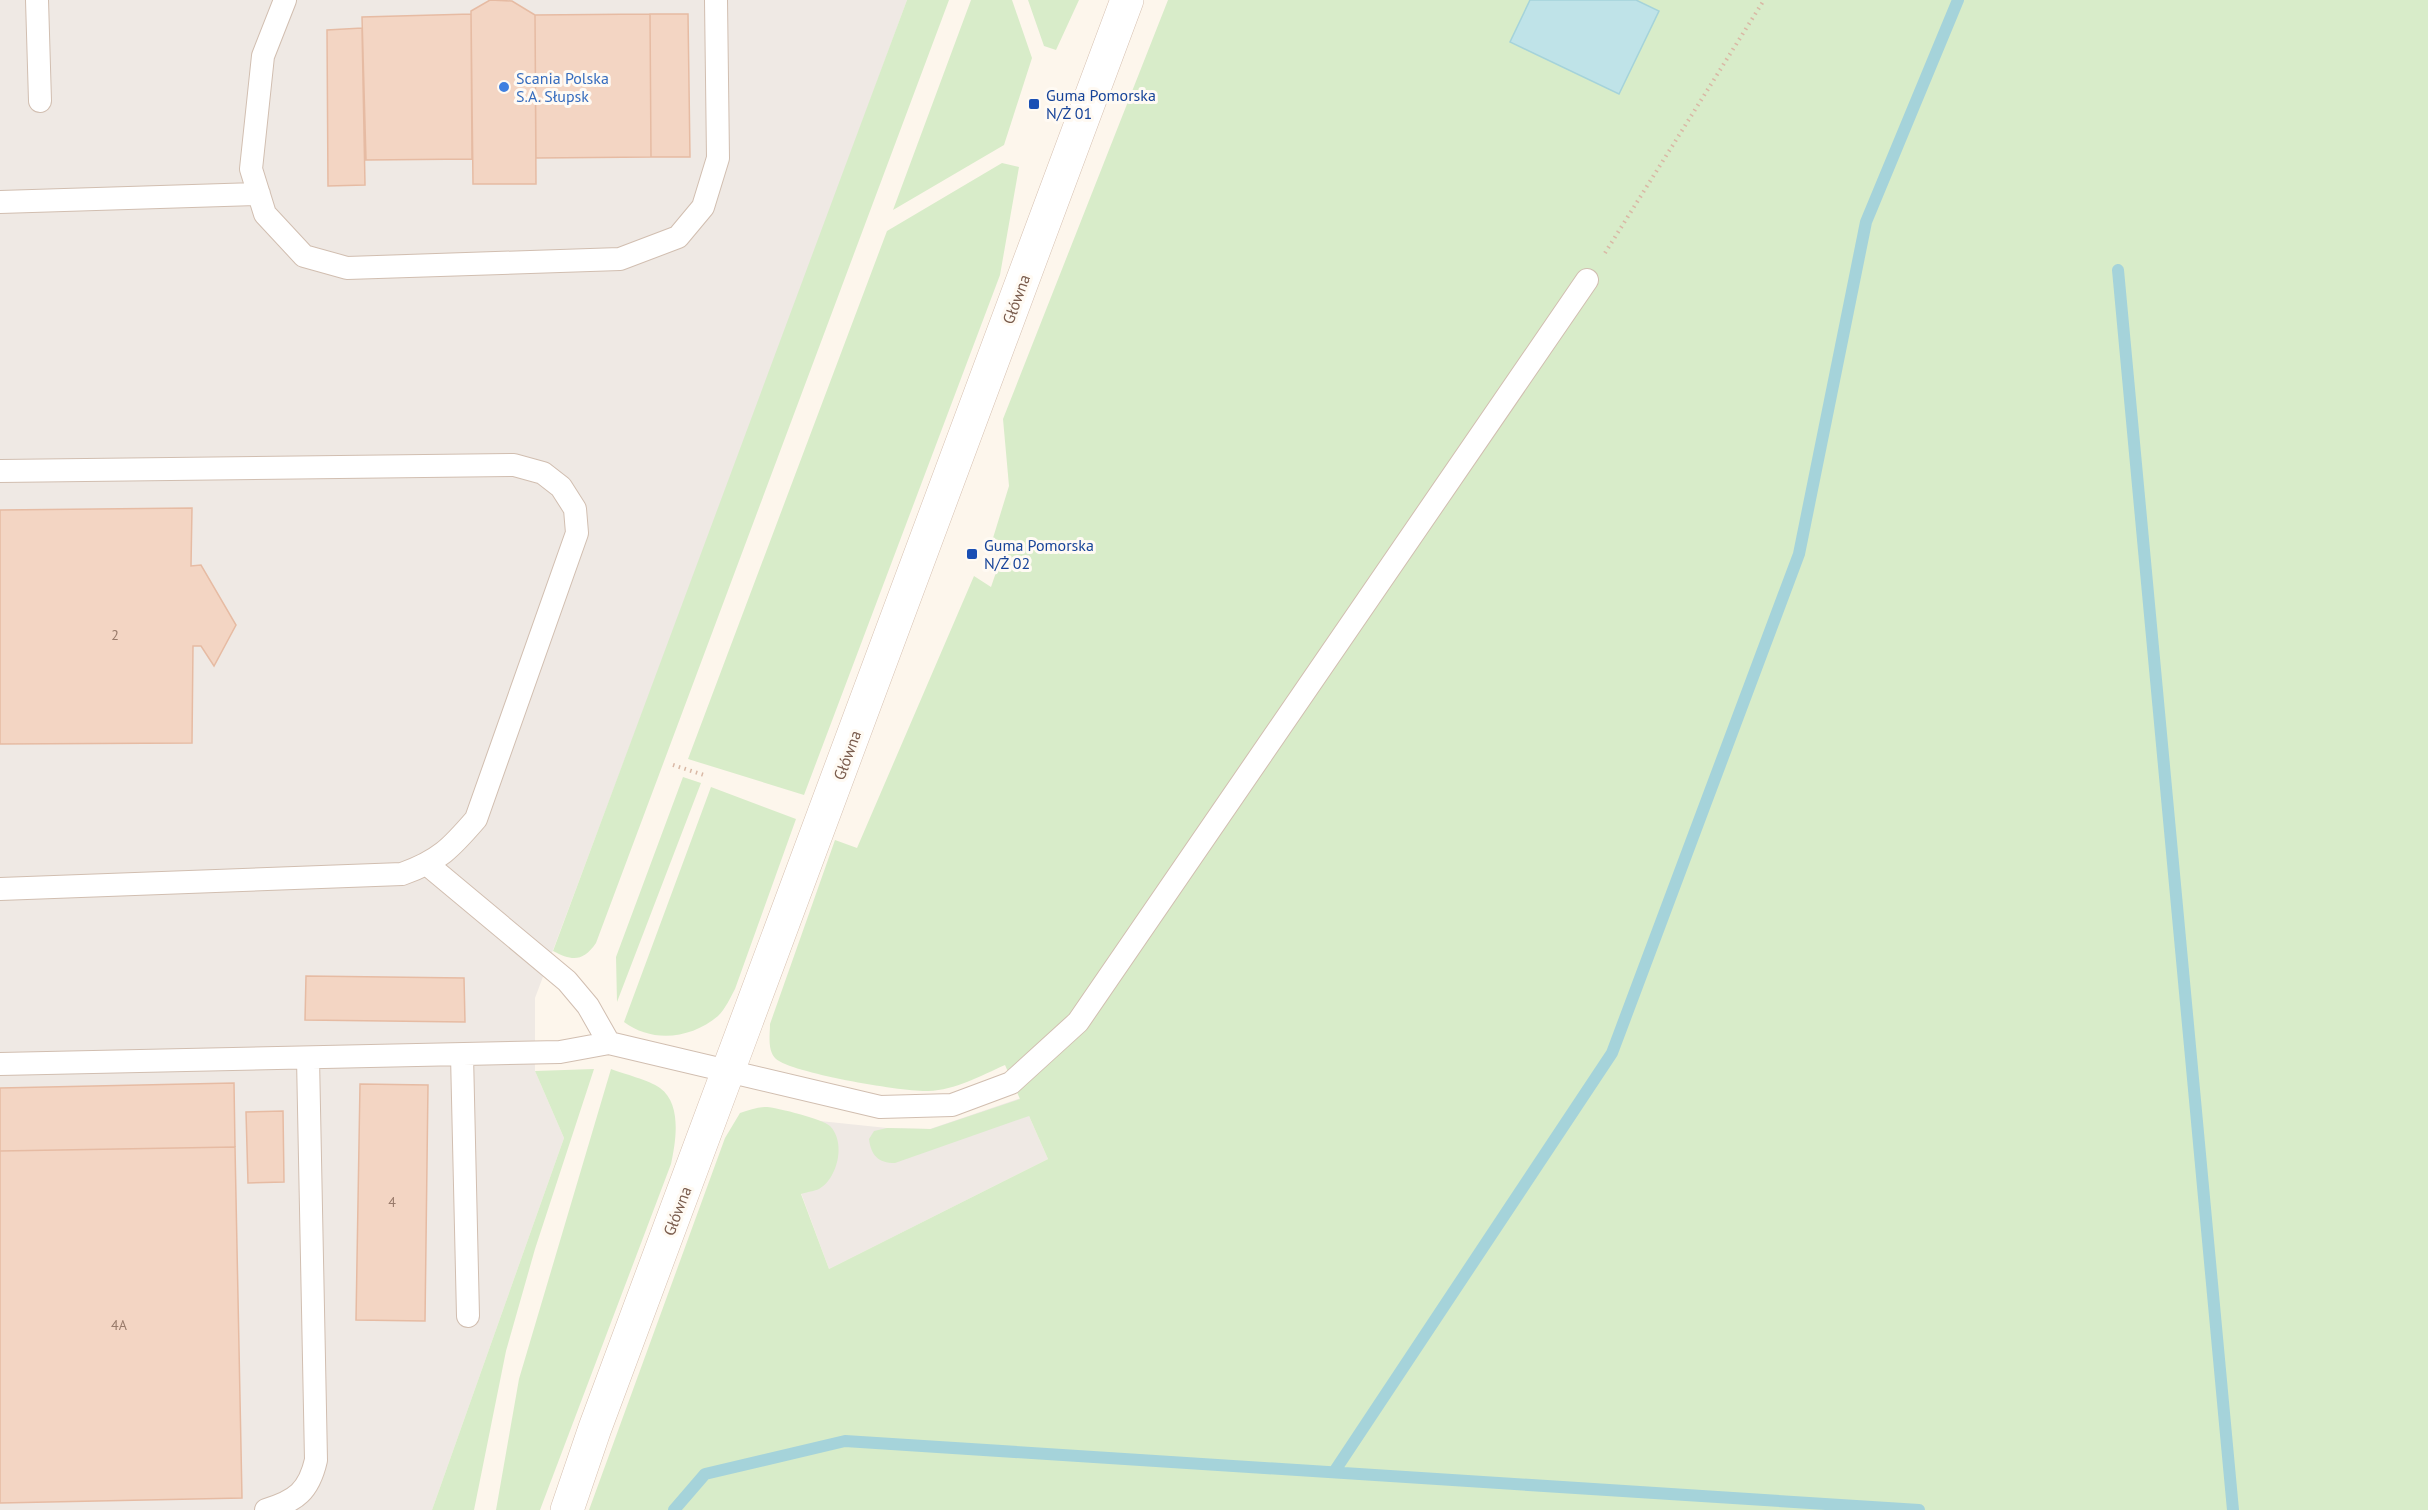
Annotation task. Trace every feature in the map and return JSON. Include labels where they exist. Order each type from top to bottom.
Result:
[{"type":"main road","name":"Główna","points":[[567,1510],[1126,0]]},
{"type":"lane","points":[[37,0],[40,100]]},
{"type":"lane","points":[[285,0],[262,56],[251,169],[265,214],[304,256],[347,268],[620,259],[678,237],[703,207],[718,158],[716,0]]},
{"type":"lane","points":[[0,202],[259,194]]},
{"type":"lane","points":[[0,1064],[560,1052],[609,1043],[880,1107],[952,1105],[1011,1083],[1078,1022],[1587,280]]},
{"type":"lane","points":[[0,471],[514,465],[543,473],[561,487],[575,509],[577,533],[476,819],[453,846],[428,865],[402,874],[0,889]]},
{"type":"lane","points":[[428,865],[567,981],[588,1006],[609,1043]]},
{"type":"lane","points":[[462,1055],[468,1316]]},
{"type":"lane","points":[[266,1510],[284,1504],[301,1493],[312,1478],[315,1460],[308,1058]]},
{"type":"path","points":[[1587,280],[1764,0]]},
{"type":"path","points":[[672,765],[707,776]]},
{"type":"shaded area","points":[[0,0],[907,0],[774,362],[535,998],[535,1071],[564,1138],[432,1510],[0,1510]]},
{"type":"shaded area","points":[[1021,1098],[1048,1159],[829,1269],[801,1193],[820,1121],[887,1128],[930,1129]]},
{"type":"green space","points":[[907,0],[949,0],[596,943],[582,957],[566,957],[553,951]]},
{"type":"green space","points":[[971,0],[1012,0],[1032,58],[1004,145],[893,210]]},
{"type":"green space","points":[[1028,0],[1079,0],[1056,50],[1044,46]]},
{"type":"green space","points":[[1168,0],[2428,0],[2428,1510],[589,1510],[725,1138],[740,1113],[764,1107],[780,1109],[826,1123],[835,1133],[839,1150],[831,1177],[819,1189],[801,1194],[829,1269],[1048,1159],[1029,1116],[895,1163],[884,1162],[876,1157],[870,1145],[869,1139],[874,1131],[887,1128],[931,1129],[1020,1099],[1005,1065],[968,1082],[938,1090],[873,1085],[825,1076],[776,1059],[770,1047],[770,1024],[835,840],[857,848],[974,576],[991,587],[1006,543],[993,538],[1009,486],[1003,419]]},
{"type":"green space","points":[[1002,163],[1019,167],[1000,275],[804,795],[688,759],[887,231]]},
{"type":"green space","points":[[683,777],[701,783],[617,1002],[616,957]]},
{"type":"green space","points":[[711,787],[796,819],[735,989],[723,1010],[707,1024],[684,1034],[671,1036],[647,1033],[624,1022]]},
{"type":"green space","points":[[594,1069],[535,1249],[506,1351],[474,1510],[432,1510],[564,1138],[535,1071]]},
{"type":"green space","points":[[611,1069],[650,1082],[667,1095],[672,1103],[676,1123],[671,1164],[540,1510],[496,1510],[519,1379]]},
{"type":"water","points":[[1530,0],[1636,0],[1659,11],[1619,94],[1510,42]]},
{"type":"building","name":"Scania Polska S.A. Słupsk","points":[[490,0],[512,1],[535,15],[536,184],[473,184],[471,11]]},
{"type":"building","points":[[471,14],[472,159],[366,160],[362,17]]},
{"type":"building","points":[[650,14],[688,14],[690,157],[651,157]]},
{"type":"building","points":[[650,14],[651,157],[536,158],[535,15]]},
{"type":"building","points":[[362,28],[365,185],[328,186],[327,30]]},
{"type":"building","points":[[192,508],[191,566],[201,565],[236,625],[214,666],[201,646],[193,646],[192,743],[0,744],[0,510]]},
{"type":"building","points":[[306,976],[464,978],[465,1022],[305,1020]]},
{"type":"building","points":[[234,1083],[235,1147],[0,1151],[0,1088]]},
{"type":"building","points":[[360,1084],[428,1085],[425,1321],[356,1320]]},
{"type":"building","points":[[283,1111],[284,1182],[248,1183],[246,1112]]},
{"type":"building","points":[[235,1147],[242,1498],[0,1503],[0,1151]]},
{"type":"waterway","points":[[1334,1472],[1612,1053],[1799,554],[1866,222],[1958,0]]},
{"type":"waterway","points":[[2118,270],[2233,1510]]},
{"type":"waterway","points":[[674,1510],[705,1474],[845,1441],[1919,1510]]},
{"type":"place","name":"Scania Polska S.A. Słupsk","points":[[504,87]]},
{"type":"place","name":"Guma Pomorska N/Ż 01","points":[[1034,104]]},
{"type":"place","name":"Guma Pomorska N/Ż 02","points":[[972,554]]}]
